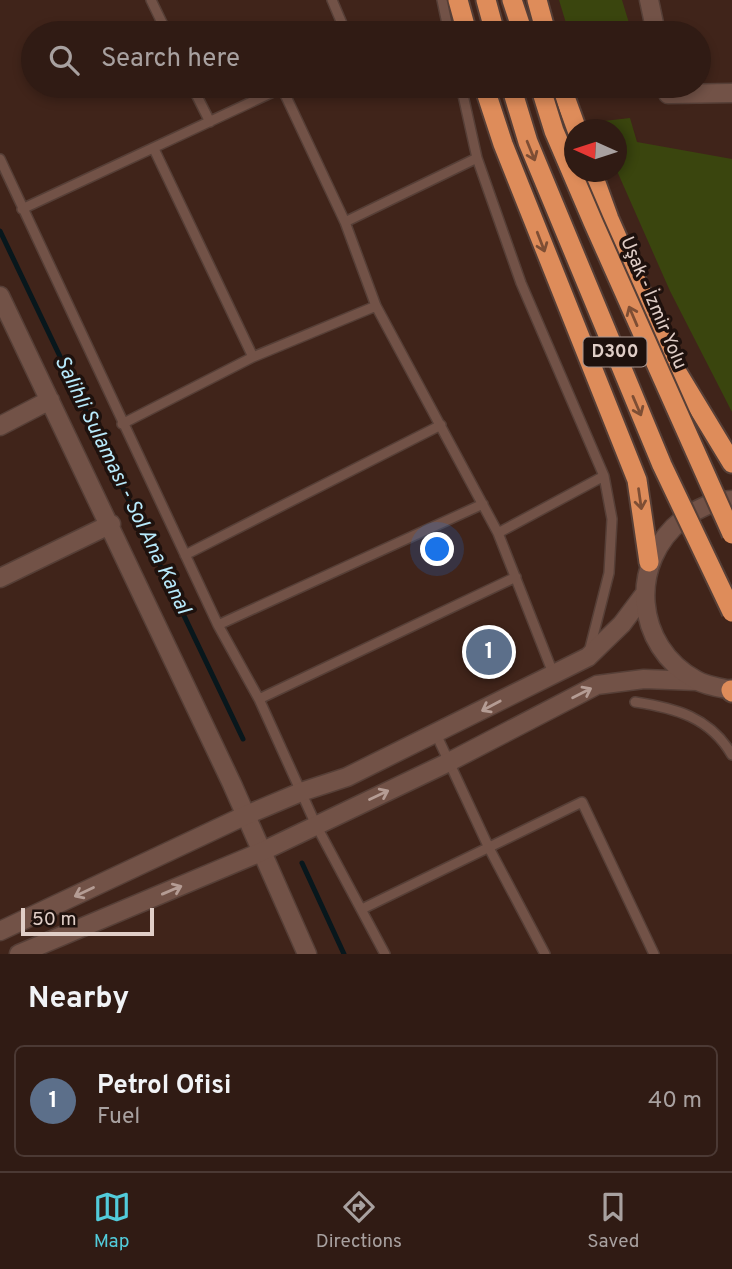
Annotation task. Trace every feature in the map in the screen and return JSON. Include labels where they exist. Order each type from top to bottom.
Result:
[{"type":"highway","points":[[458,0],[464,21]]},
{"type":"highway","points":[[486,0],[492,21]]},
{"type":"highway","points":[[512,0],[519,21]]},
{"type":"highway","points":[[537,0],[543,21]]},
{"type":"highway","points":[[488,98],[528,209],[637,480],[649,562]]},
{"type":"highway","name":"D300","points":[[515,98],[528,142],[662,465],[732,612]]},
{"type":"highway","name":"Uşak - İzmir Yolu","points":[[544,98],[554,131],[593,222],[732,534]]},
{"type":"highway","points":[[565,98],[573,119]]},
{"type":"highway","points":[[596,182],[609,219],[675,369],[732,464]]},
{"type":"street","points":[[649,0],[653,21]]},
{"type":"street","points":[[711,93],[732,93]]},
{"type":"street","points":[[0,296],[233,784],[244,816],[307,954]]},
{"type":"street","points":[[0,426],[50,400]]},
{"type":"street","points":[[697,681],[669,660],[650,631],[643,596],[649,562],[667,531],[694,510],[732,500]]},
{"type":"street","points":[[0,578],[111,524]]},
{"type":"street","points":[[0,931],[244,816],[301,792],[347,777],[588,657],[622,624],[643,596]]},
{"type":"street","points":[[19,954],[261,852],[447,763],[597,685],[644,679],[697,681],[732,691]]},
{"type":"lane","points":[[151,0],[161,21]]},
{"type":"lane","points":[[331,0],[341,21]]},
{"type":"lane","points":[[442,0],[446,21]]},
{"type":"lane","points":[[198,98],[210,122]]},
{"type":"lane","points":[[22,209],[261,98]]},
{"type":"lane","points":[[290,98],[345,222],[376,306],[498,533],[553,673]]},
{"type":"lane","points":[[464,98],[477,158],[521,283],[604,476],[612,519],[609,573],[588,657]]},
{"type":"lane","points":[[154,149],[253,357]]},
{"type":"lane","points":[[345,222],[477,158]]},
{"type":"lane","points":[[0,159],[218,625],[259,699],[316,825],[385,954]]},
{"type":"lane","points":[[122,424],[253,357],[376,306]]},
{"type":"lane","points":[[185,555],[441,425]]},
{"type":"lane","points":[[498,533],[604,476]]},
{"type":"lane","points":[[218,625],[483,504]]},
{"type":"lane","points":[[259,699],[516,576]]},
{"type":"lane","points":[[635,702],[675,708],[699,719],[732,755]]},
{"type":"lane","points":[[436,734],[447,763],[489,848],[545,954]]},
{"type":"lane","points":[[362,909],[582,802],[654,954]]},
{"type":"green space","points":[[559,0],[622,0],[628,21],[565,21]]},
{"type":"green space","points":[[630,118],[637,142],[732,159],[732,412],[670,291],[622,182],[627,182],[627,119],[621,119]]},
{"type":"waterway","name":"Salihli Sulaması - Sol Ana Kanal","points":[[0,231],[243,739]]},
{"type":"waterway","name":"Salihli Sulaması - Sol Ana Kanal","points":[[302,863],[344,954]]},
{"type":"place","name":"Petrol Ofisi","points":[[489,652]]}]
